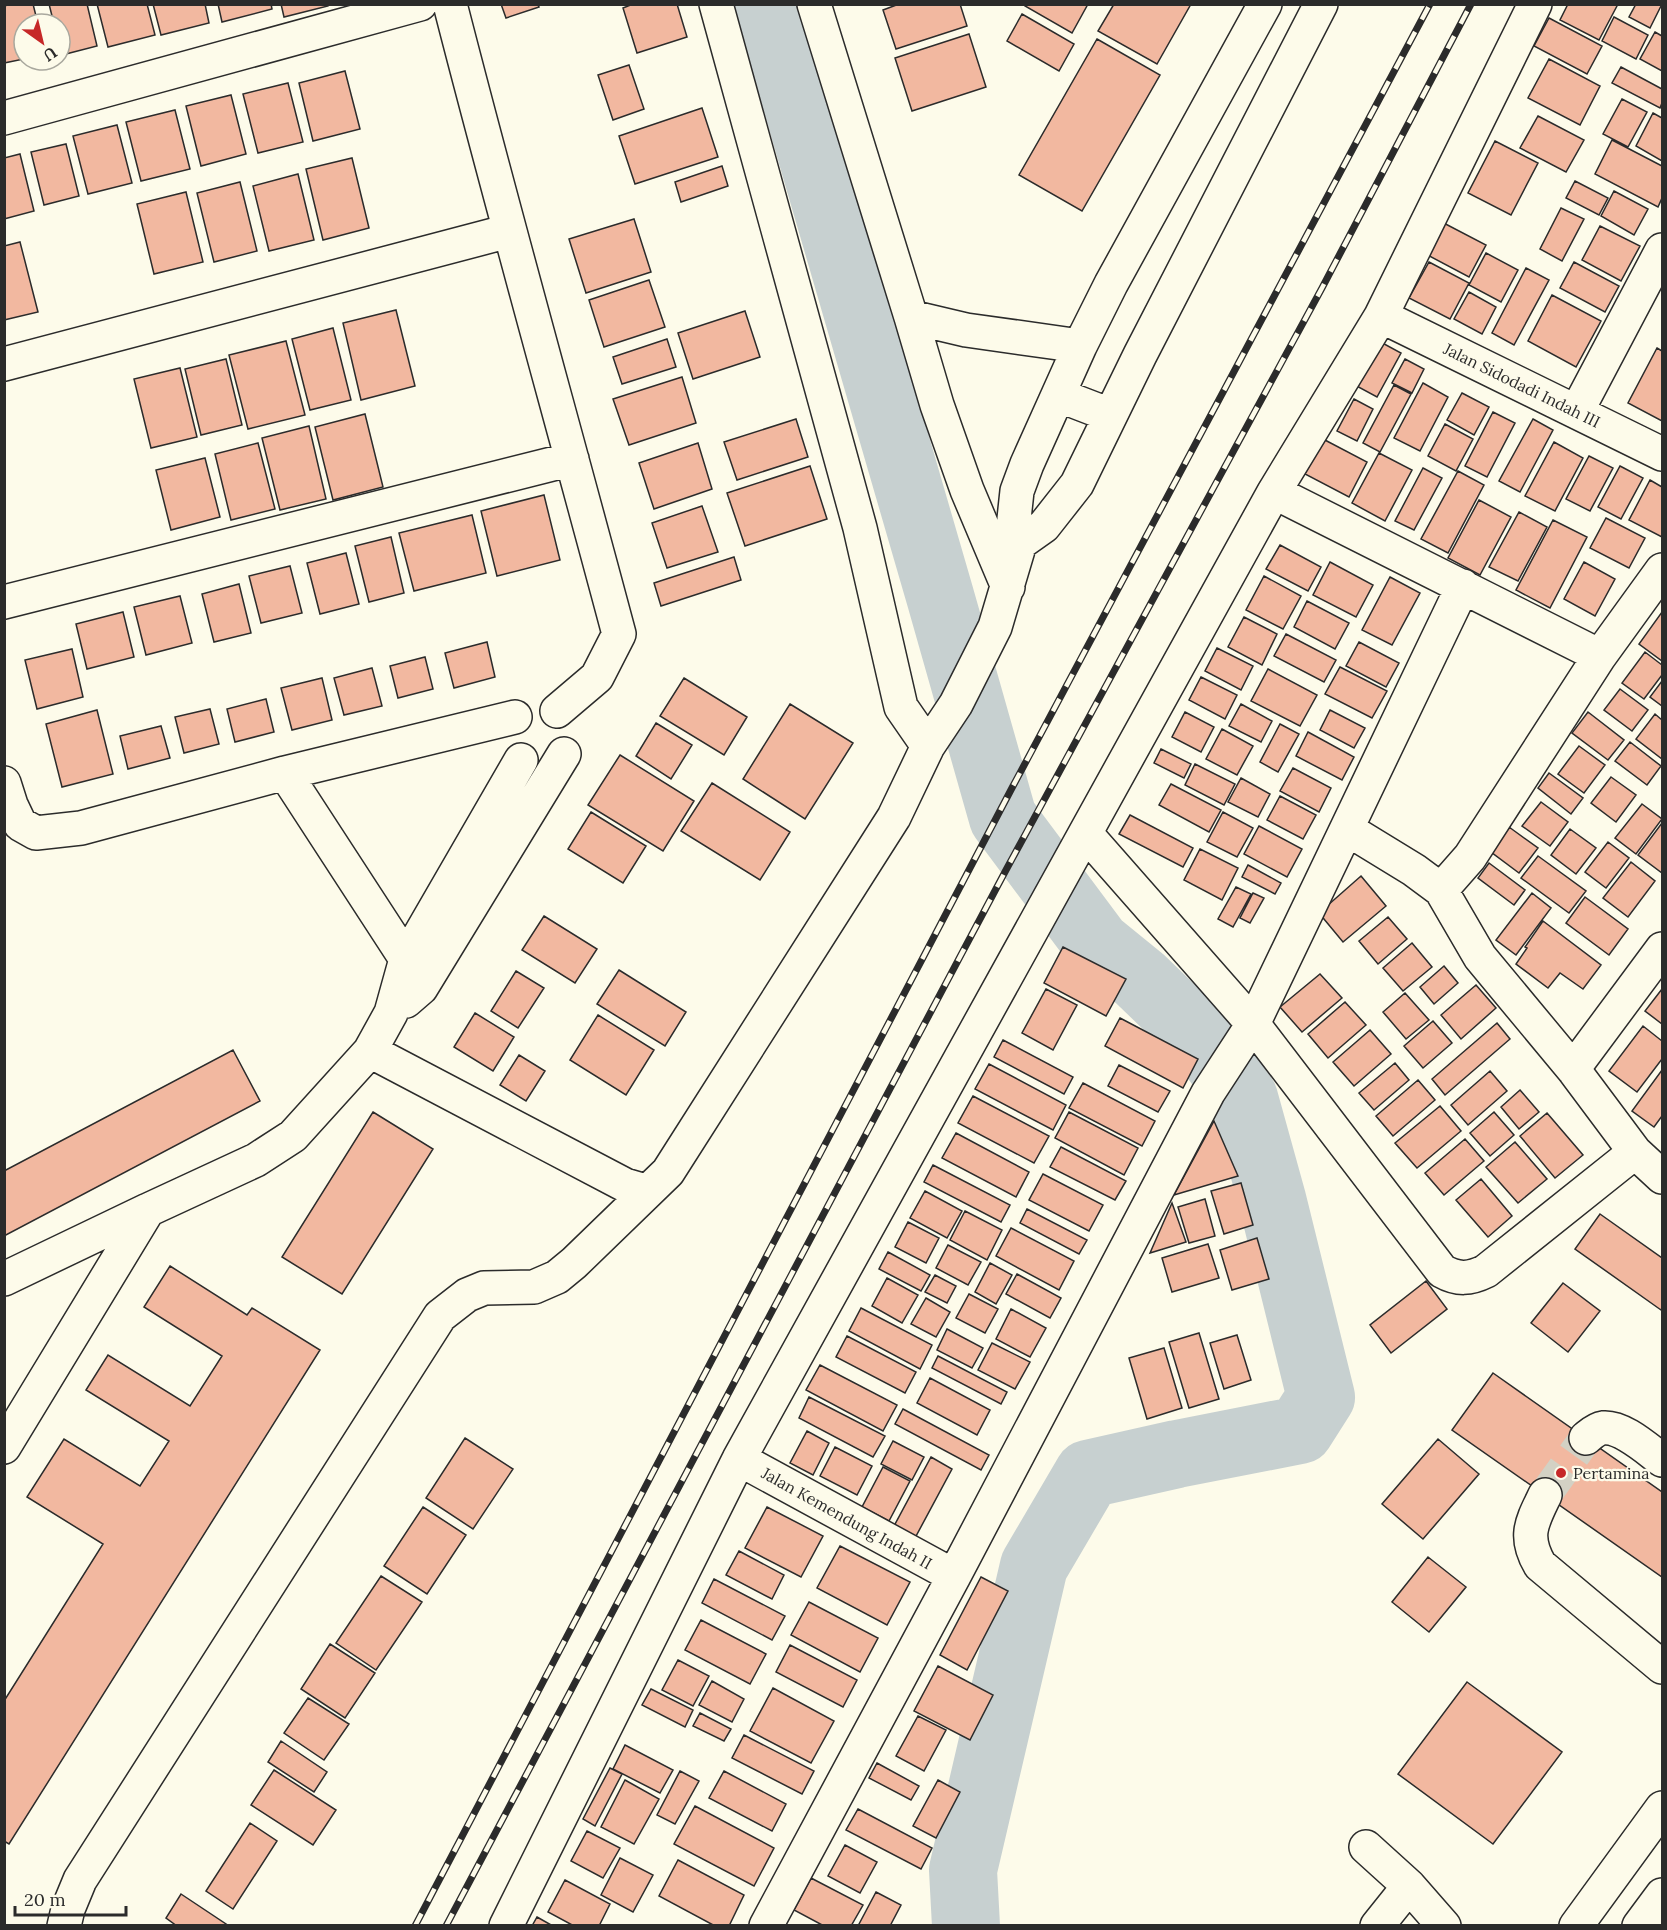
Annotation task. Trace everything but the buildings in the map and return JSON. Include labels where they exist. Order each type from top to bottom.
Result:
[{"type":"main road","points":[[4,118],[420,4]]},
{"type":"main road","points":[[450,4],[509,231],[619,634],[597,677],[557,711]]},
{"type":"main road","points":[[716,4],[860,528],[901,707],[928,746]]},
{"type":"main road","points":[[814,4],[937,405],[967,490],[1008,587]]},
{"type":"main road","points":[[64,1926],[68,1909],[80,1880],[440,1317],[467,1295],[484,1288],[534,1287],[557,1277],[668,1172],[894,817],[928,746],[956,704],[995,627],[1020,543],[1014,519],[1017,491],[1080,346],[1265,4]]},
{"type":"main road","points":[[1020,543],[1044,526],[1077,484],[1239,161],[1321,4]]},
{"type":"main road","points":[[506,1926],[739,1459],[1274,492],[1381,316],[1535,4]]},
{"type":"main road","points":[[4,363],[509,231]]},
{"type":"main road","points":[[1577,411],[1662,250]]},
{"type":"main road","name":"Jalan Sidodadi Indah III","points":[[1381,316],[1662,454]]},
{"type":"main road","points":[[911,317],[966,330],[1080,346]]},
{"type":"main road","points":[[1058,395],[1110,416]]},
{"type":"main road","points":[[4,602],[572,459]]},
{"type":"main road","points":[[1274,492],[1599,657]]},
{"type":"main road","points":[[1441,890],[1470,857],[1599,657],[1662,570]]},
{"type":"main road","points":[[766,1926],[954,1576],[1208,1093],[1253,1024],[1463,586]]},
{"type":"main road","points":[[391,1013],[421,988],[564,753],[569,743],[570,732],[566,720],[557,711],[547,706],[536,705],[524,709],[515,717],[510,728],[509,740],[513,751],[521,760],[531,765],[543,766],[554,762],[564,753]]},
{"type":"main road","points":[[4,783],[20,824],[36,833],[81,828],[285,773],[515,717]]},
{"type":"main road","points":[[4,1279],[256,1160],[293,1136],[370,1051],[391,1013],[406,959],[521,760]]},
{"type":"main road","points":[[285,773],[406,959],[421,988]]},
{"type":"main road","points":[[1347,829],[1414,870],[1441,890],[1480,957],[1573,1069],[1635,1152],[1662,1177]]},
{"type":"main road","points":[[1086,834],[1253,1024],[1442,1271],[1452,1277],[1473,1277],[1486,1271],[1635,1152]]},
{"type":"main road","points":[[1573,1069],[1662,949]]},
{"type":"main road","points":[[370,1051],[625,1185],[642,1190],[650,1188]]},
{"type":"main road","points":[[4,1447],[148,1210]]},
{"type":"main road","points":[[1586,1438],[1597,1430],[1605,1428],[1629,1436],[1662,1460]]},
{"type":"main road","name":"Jalan Kemendung Indah II","points":[[739,1459],[954,1576]]},
{"type":"main road","points":[[1545,1495],[1531,1525],[1530,1533],[1533,1553],[1540,1564],[1662,1667]]},
{"type":"main road","points":[[1576,1926],[1662,1808]]},
{"type":"main road","points":[[1366,1847],[1409,1886],[1443,1926]]},
{"type":"main road","points":[[1377,1926],[1409,1886]]},
{"type":"main road","points":[[1639,1926],[1662,1895]]},
{"type":"waterway","points":[[768,4],[1003,818],[1097,944],[1140,979],[1200,1037],[1244,1098],[1272,1199],[1321,1397],[1300,1430],[1088,1474],[1034,1566],[963,1870],[966,1926]]},
{"type":"tunnel","points":[[1545,1495],[1586,1438]]},
{"type":"railway","points":[[415,1926],[1013,786],[1430,4]]},
{"type":"railway","points":[[446,1926],[1006,870],[1322,288],[1471,4]]},
{"type":"place","name":"Pertamina","points":[[1561,1473]]}]
